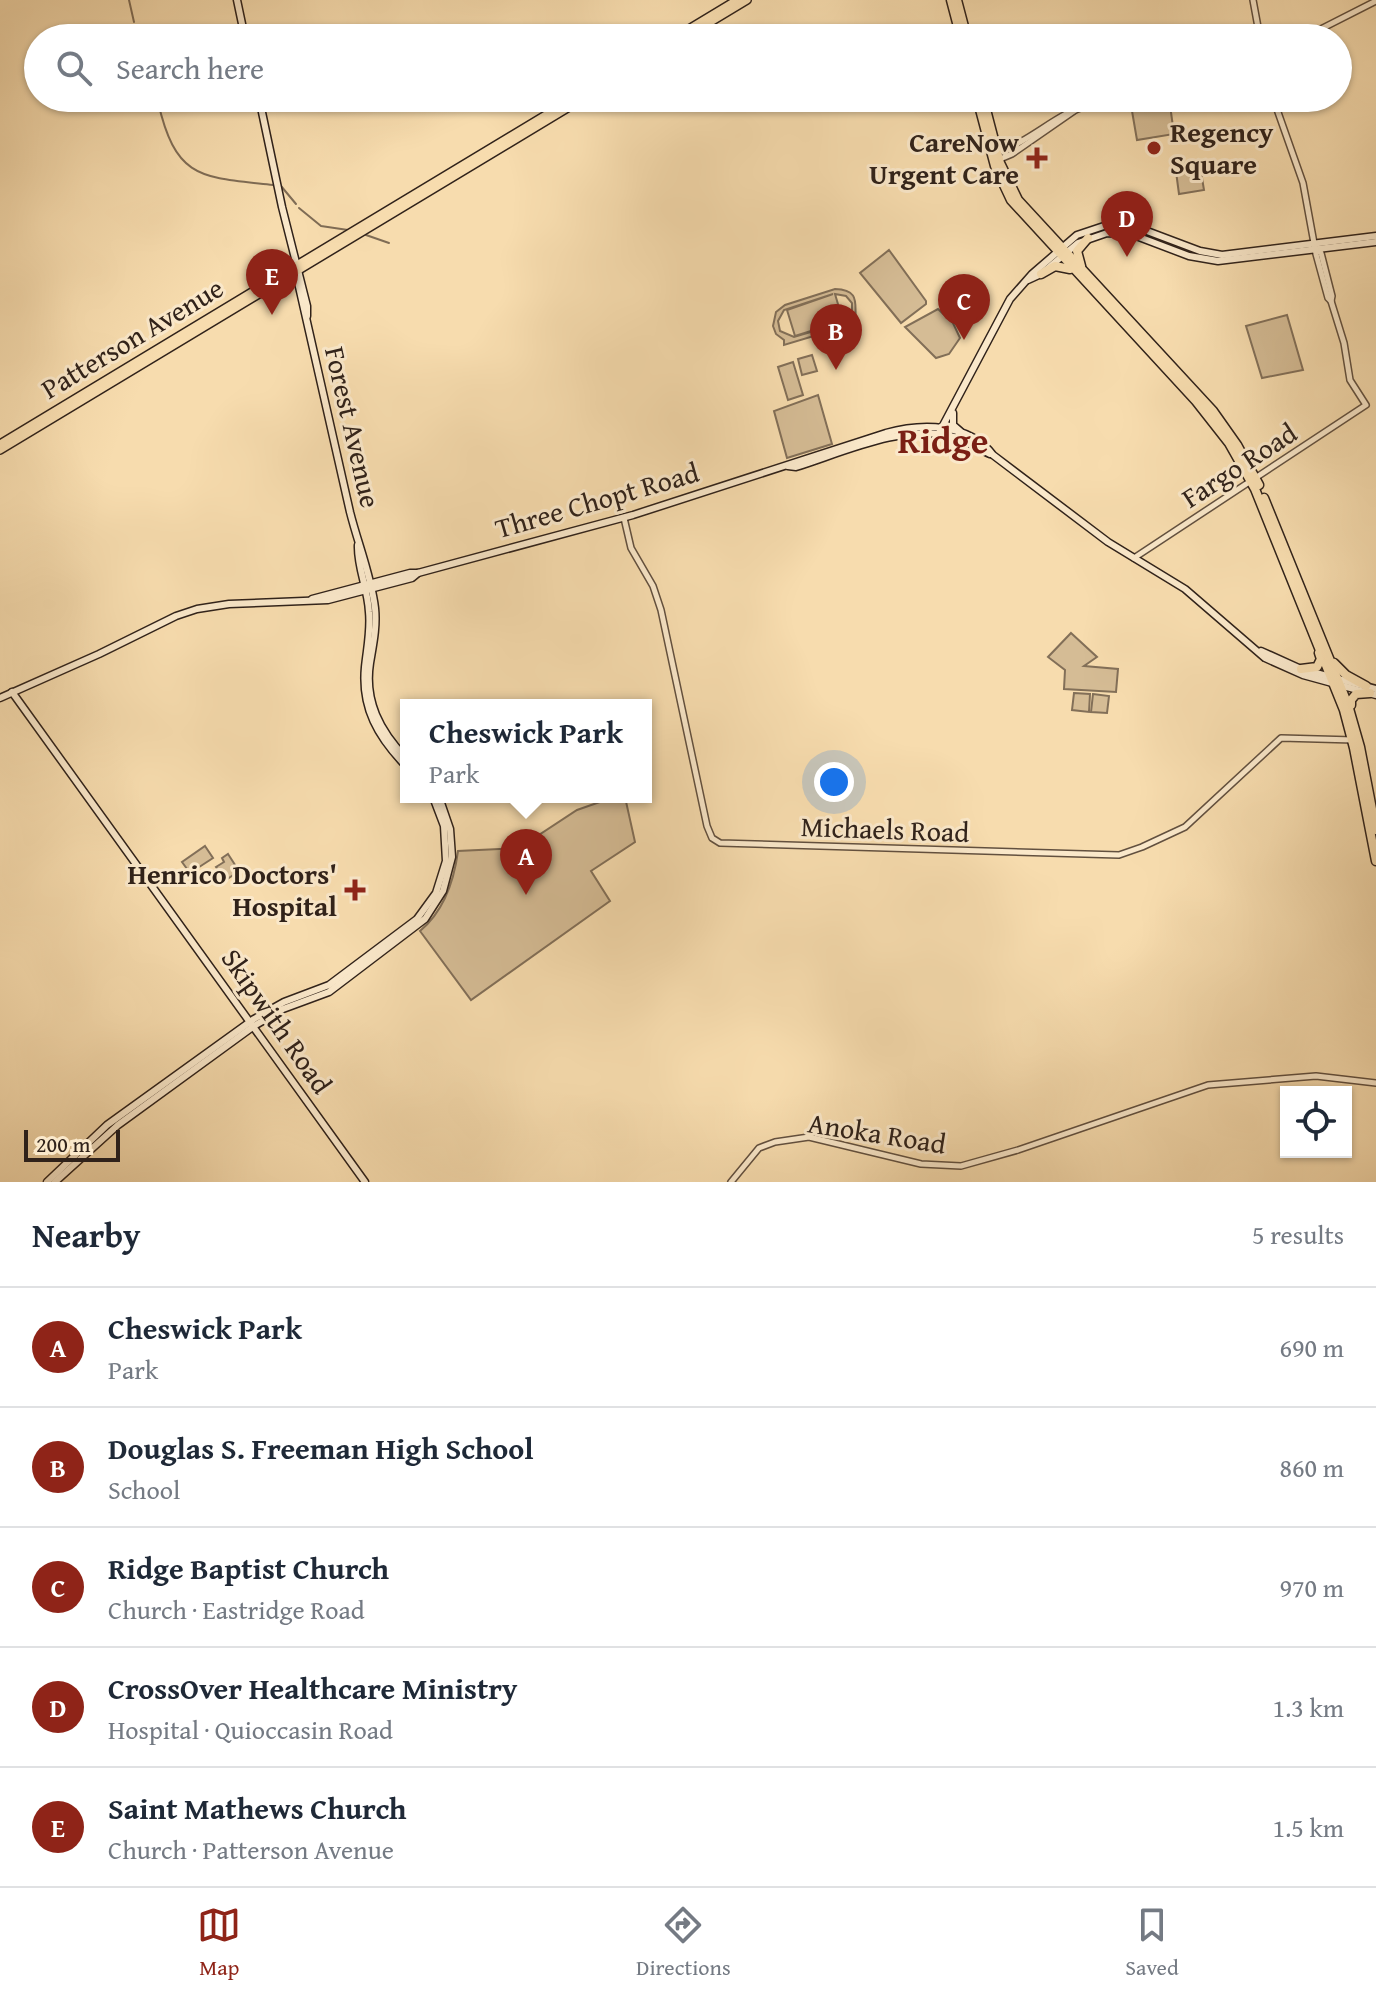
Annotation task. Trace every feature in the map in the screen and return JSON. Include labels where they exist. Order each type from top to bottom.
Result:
[{"type":"highway","points":[[954,0],[960,24]]},
{"type":"highway","points":[[982,112],[996,155],[1017,198],[1044,234],[1213,411],[1237,445],[1330,657],[1355,740],[1376,830]]},
{"type":"highway","points":[[986,112],[996,155]]},
{"type":"highway","points":[[1088,238],[1078,246],[1076,253],[1088,277]]},
{"type":"highway","points":[[1061,252],[1208,415],[1233,448],[1253,480],[1314,633],[1351,714]]},
{"type":"highway","points":[[1041,274],[1057,266],[1076,272]]},
{"type":"highway","points":[[1301,669],[1314,668],[1320,661],[1314,633]]},
{"type":"highway","points":[[1330,657],[1346,675],[1372,691]]},
{"type":"highway","points":[[1372,691],[1352,698],[1351,714],[1376,861]]},
{"type":"main road","points":[[237,0],[242,24]]},
{"type":"main road","points":[[697,24],[737,0]]},
{"type":"main road","points":[[707,24],[747,0]]},
{"type":"main road","name":"Forest Avenue","points":[[262,112],[306,319],[358,545],[363,552],[376,626],[370,669],[371,700],[384,731],[400,751]]},
{"type":"main road","name":"Patterson Avenue","points":[[0,450],[551,112]]},
{"type":"main road","name":"Patterson Avenue","points":[[0,444],[560,112]]},
{"type":"main road","points":[[941,430],[1006,306],[1028,280],[1086,230],[1115,224],[1136,227],[1212,254],[1232,255],[1376,242]]},
{"type":"main road","points":[[1028,280],[1041,274],[1061,252],[1103,233],[1126,233],[1189,256],[1218,261],[1376,236]]},
{"type":"main road","points":[[918,427],[937,423],[952,410]]},
{"type":"main road","points":[[952,410],[953,425],[962,433]]},
{"type":"main road","name":"Three Chopt Road","points":[[0,698],[187,612],[218,605],[328,600],[410,573],[624,518],[788,466],[795,461],[918,427],[962,433],[982,443],[993,455],[1092,531],[1185,589],[1265,658],[1293,671],[1372,691]]},
{"type":"main road","name":"Three Chopt Road","points":[[788,466],[796,467],[897,436],[941,430],[993,455]]},
{"type":"main road","name":"Forest Avenue","points":[[368,587],[370,622],[364,679],[367,705],[380,736],[400,759]]},
{"type":"main road","name":"Three Chopt Road","points":[[1254,648],[1336,681]]},
{"type":"main road","name":"Skipwith Road","points":[[12,692],[365,1182]]},
{"type":"main road","points":[[55,1182],[118,1125],[272,1007],[329,985],[410,925],[423,912],[439,887],[446,861],[445,833],[438,803]]},
{"type":"main road","points":[[47,1182],[107,1125],[252,1024]]},
{"type":"street","points":[[1253,0],[1257,24]]},
{"type":"street","points":[[1331,24],[1376,1]]},
{"type":"street","points":[[996,155],[1012,154],[1073,112]]},
{"type":"street","points":[[1278,112],[1303,183],[1316,247]]},
{"type":"street","name":"Fargo Road","points":[[1134,558],[1366,405],[1350,380],[1332,296],[1321,253],[1316,247]]},
{"type":"street","name":"Michaels Road","points":[[624,518],[631,548],[658,598],[707,826],[712,838],[720,843],[1119,855],[1185,827],[1281,738],[1355,740]]},
{"type":"street","name":"Anoka Road","points":[[731,1182],[759,1148],[775,1142],[809,1137],[921,1164],[952,1167],[971,1164],[1208,1085],[1316,1076],[1376,1083]]},
{"type":"shaded area","points":[[1132,112],[1171,112],[1174,134],[1137,140]]},
{"type":"shaded area","points":[[1199,160],[1204,190],[1179,194],[1175,164]]},
{"type":"shaded area","points":[[889,250],[926,301],[901,323],[860,273]]},
{"type":"shaded area","points":[[835,289],[844,290],[855,301],[857,323],[784,345],[784,340],[776,334],[773,326],[776,312],[785,305]],"holes":[[[833,294],[787,310],[795,336],[843,321],[835,294],[846,296],[852,303],[852,312],[845,322],[794,337],[780,331],[778,321],[784,310]]]},
{"type":"shaded area","points":[[938,309],[953,323],[960,338],[949,354],[936,358],[905,327]]},
{"type":"shaded area","points":[[1287,315],[1303,370],[1262,378],[1246,326]]},
{"type":"shaded area","points":[[812,355],[817,371],[802,375],[798,359]]},
{"type":"shaded area","points":[[793,362],[803,395],[788,400],[778,367]]},
{"type":"shaded area","points":[[818,395],[832,444],[787,458],[774,411]]},
{"type":"shaded area","points":[[1071,633],[1097,657],[1084,666],[1118,669],[1116,692],[1064,689],[1065,670],[1048,657]]},
{"type":"shaded area","points":[[1074,693],[1090,694],[1089,712],[1072,710]]},
{"type":"shaded area","points":[[1093,694],[1109,696],[1107,713],[1091,712]]},
{"type":"shaded area","points":[[597,803],[626,803],[635,842],[591,871],[610,901],[471,1000],[420,931],[436,914],[446,895],[458,851],[519,848],[577,810]]},
{"type":"shaded area","points":[[205,846],[213,858],[190,873],[182,862]]},
{"type":"shaded area","points":[[228,854],[239,871],[226,880],[216,867],[224,862],[222,858]]},
{"type":"waterway","points":[[129,0],[134,22]]},
{"type":"waterway","points":[[161,112],[173,147],[195,170],[227,180],[273,185]]},
{"type":"waterway","points":[[281,186],[296,204]]},
{"type":"waterway","points":[[299,208],[321,226],[348,230]]},
{"type":"waterway","points":[[366,235],[389,243]]},
{"type":"place","name":"Regency Square","points":[[1154,148]]},
{"type":"place","name":"CareNow Urgent Care","points":[[1037,158]]},
{"type":"place","name":"CrossOver Healthcare Ministry","points":[[1127,257]]},
{"type":"place","name":"Saint Mathews Church","points":[[272,315]]},
{"type":"place","name":"Ridge Baptist Church","points":[[964,340]]},
{"type":"place","name":"Douglas S. Freeman High School","points":[[836,370]]},
{"type":"place","name":"Henrico Doctors' Hospital","points":[[355,890]]},
{"type":"place","name":"Cheswick Park","points":[[526,895]]},
{"type":"district","name":"Ridge","points":[[943,440]]}]
